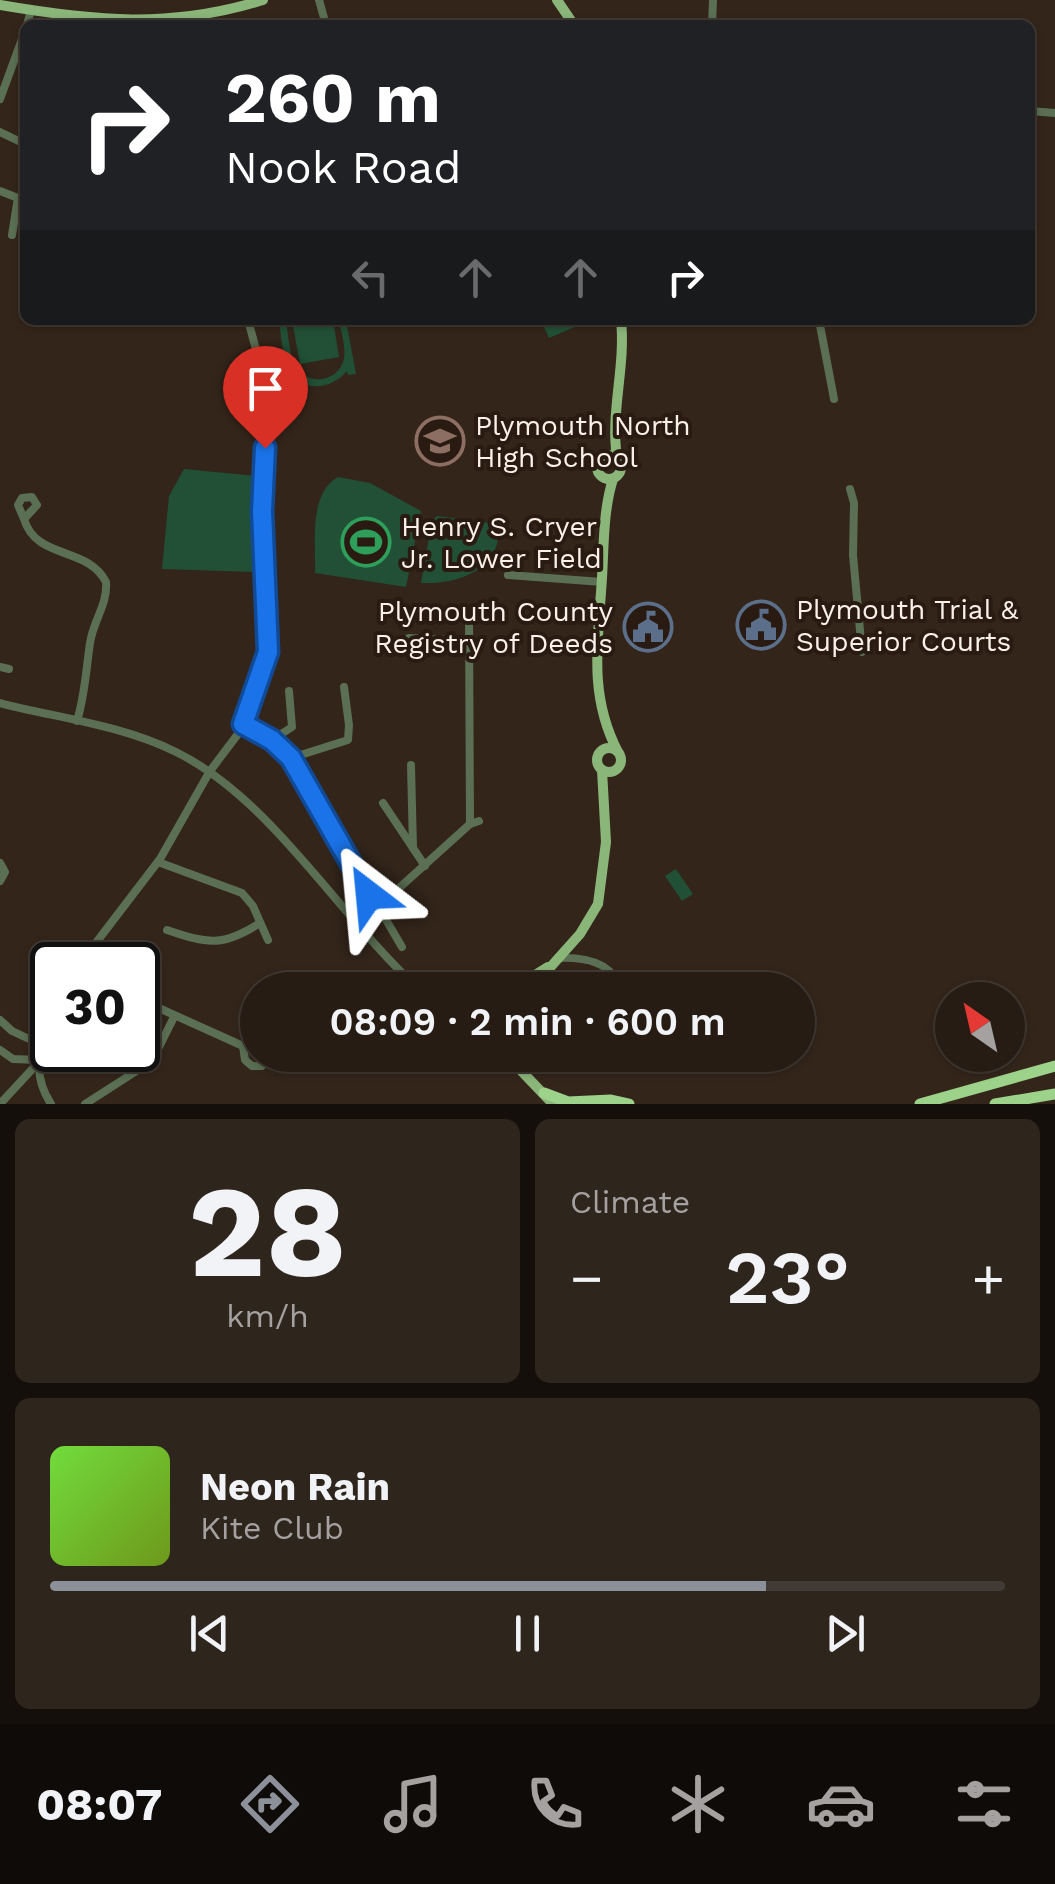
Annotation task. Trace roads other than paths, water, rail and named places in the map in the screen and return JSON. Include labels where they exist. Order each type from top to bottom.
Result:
[{"type":"highway","points":[[920,1104],[1055,1066]]},
{"type":"highway","points":[[995,1104],[1055,1094]]},
{"type":"highway","points":[[549,1099],[629,1104]]},
{"type":"main road","points":[[152,20],[200,16],[263,0]]},
{"type":"main road","points":[[0,6],[77,20]]},
{"type":"main road","points":[[608,770],[597,761],[604,724],[597,667],[606,506],[613,479],[620,471],[611,457],[621,325]]},
{"type":"main road","points":[[606,506],[596,465],[611,457]]},
{"type":"main road","points":[[600,476],[613,479]]},
{"type":"main road","points":[[604,724],[621,763],[608,770]]},
{"type":"main road","points":[[600,752],[607,748],[618,752]]},
{"type":"main road","points":[[545,972],[585,928],[599,899],[608,770]]},
{"type":"main road","points":[[538,972],[553,962]]},
{"type":"main road","points":[[525,1072],[549,1099]]},
{"type":"street","points":[[28,20],[31,10]]},
{"type":"street","points":[[0,98],[20,44]]},
{"type":"street","points":[[0,191],[18,198],[12,234]]},
{"type":"street","points":[[97,942],[158,862],[210,771],[222,759],[243,724],[266,663],[269,631],[262,506],[269,412],[249,325]]},
{"type":"street","points":[[820,325],[834,399]]},
{"type":"street","points":[[850,489],[862,652]]},
{"type":"street","points":[[24,520],[38,542],[89,562],[106,582],[105,601],[90,641],[86,691],[77,721]]},
{"type":"street","points":[[508,575],[602,582]]},
{"type":"street","points":[[358,926],[474,822],[469,616]]},
{"type":"street","points":[[409,638],[469,641]]},
{"type":"street","points":[[291,758],[348,740],[350,725],[344,688]]},
{"type":"street","points":[[272,740],[292,727],[289,691]]},
{"type":"street","points":[[0,703],[157,744],[210,771],[250,804],[403,972]]},
{"type":"street","points":[[243,724],[272,740],[291,758],[402,947]]},
{"type":"street","points":[[412,765],[413,848]]},
{"type":"street","points":[[383,803],[425,866]]},
{"type":"street","points":[[158,862],[242,894],[253,906],[268,940]]},
{"type":"street","points":[[0,863],[6,872],[0,880]]},
{"type":"street","points":[[167,930],[192,939],[219,942],[235,939],[260,924]]},
{"type":"street","points":[[553,962],[580,959],[612,972]]},
{"type":"street","points":[[160,1010],[240,1045]]},
{"type":"street","points":[[85,1104],[152,1061],[174,1017]]},
{"type":"street","points":[[0,1020],[12,1032],[30,1039]]},
{"type":"street","points":[[0,1050],[13,1060],[30,1061]]},
{"type":"street","points":[[0,1104],[30,1070]]},
{"type":"street","points":[[38,1072],[51,1104]]},
{"type":"place","name":"Plymouth North High School","points":[[440,441]]},
{"type":"place","name":"Henry S. Cryer Jr. Lower Field","points":[[366,542]]},
{"type":"place","name":"Plymouth Trial & Superior Courts","points":[[761,625]]},
{"type":"place","name":"Plymouth County Registry of Deeds","points":[[648,627]]}]
